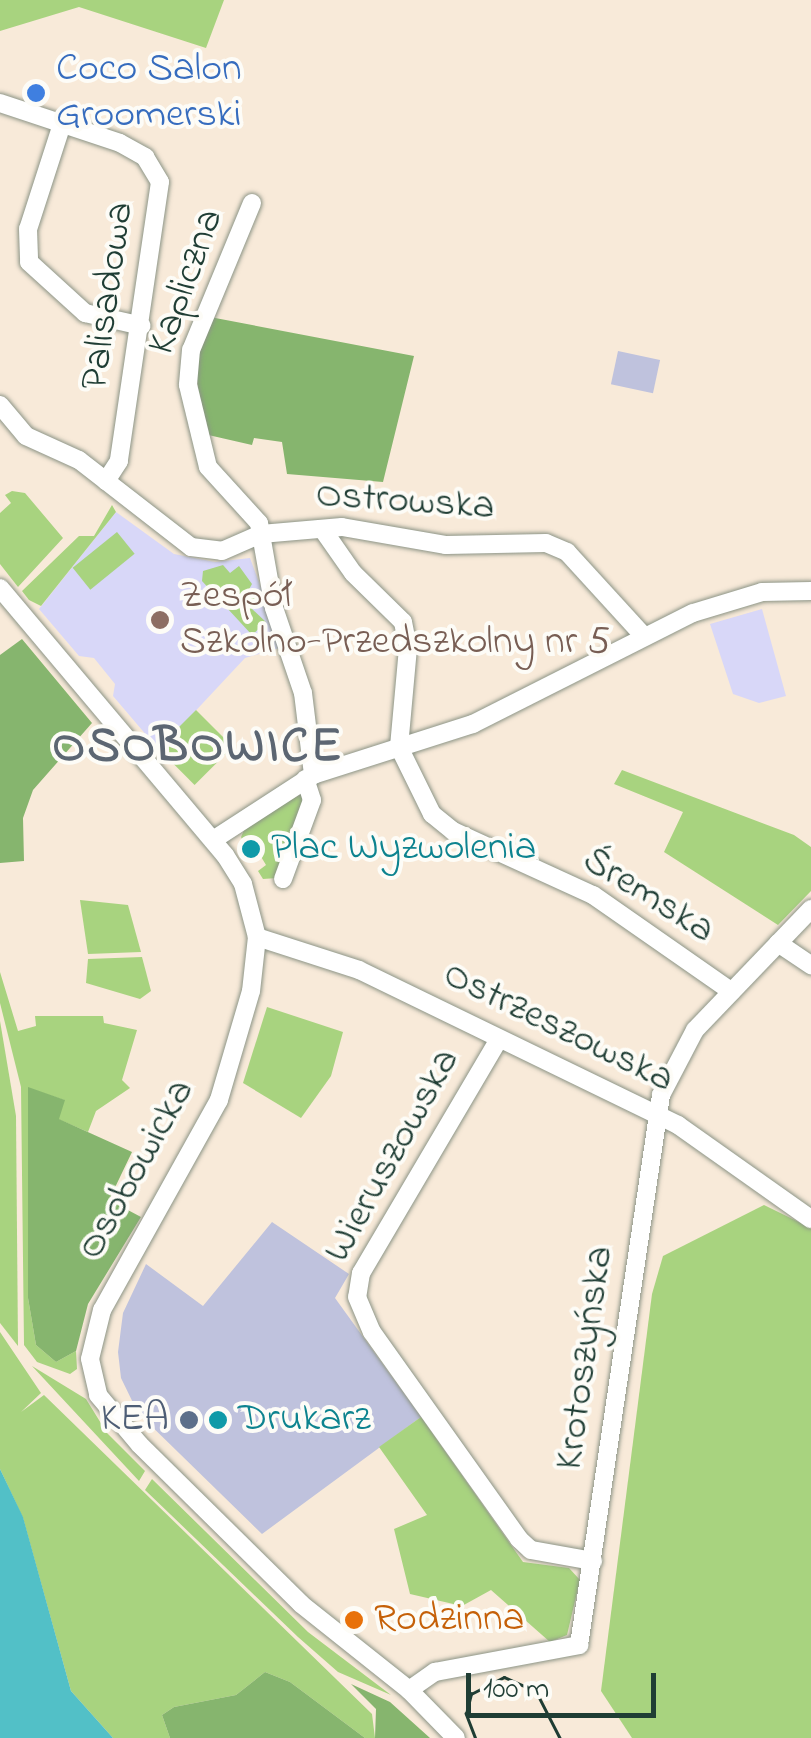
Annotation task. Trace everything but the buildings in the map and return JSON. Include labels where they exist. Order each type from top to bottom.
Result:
[{"type":"street","name":"Palisadowa","points":[[0,103],[134,149],[158,175],[162,204],[120,461],[106,481]]},
{"type":"street","points":[[62,124],[28,229],[26,255],[42,280],[85,313],[142,326]]},
{"type":"street","name":"Kapliczna","points":[[252,203],[191,350],[188,385],[208,467],[254,514],[261,534],[274,608],[302,693],[309,777]]},
{"type":"street","name":"Ostrowska","points":[[0,405],[26,436],[80,460],[191,547],[222,551],[261,534],[323,530],[371,530],[446,546],[552,545],[622,606],[642,634]]},
{"type":"street","points":[[323,530],[353,574],[405,627],[399,747]]},
{"type":"street","name":"Osobowicka","points":[[0,588],[213,840],[243,884],[256,937],[251,991],[219,1100],[180,1181],[110,1292],[90,1360],[95,1386],[121,1424],[301,1604],[409,1690],[456,1738]]},
{"type":"street","points":[[213,840],[309,777],[490,717],[642,634],[744,596],[811,591]]},
{"type":"street","name":"Śremska","points":[[399,747],[407,772],[443,825],[593,895],[732,992]]},
{"type":"street","points":[[283,879],[312,800],[309,777]]},
{"type":"street","name":"Krotoszyńska","points":[[409,1690],[435,1672],[579,1645],[656,1114],[684,1045],[811,909]]},
{"type":"street","name":"Ostrzeszowska","points":[[256,937],[337,960],[656,1114],[811,1219]]},
{"type":"street","points":[[778,943],[811,965]]},
{"type":"street","name":"Wieruszowska","points":[[499,1039],[361,1273],[356,1297],[365,1321],[519,1539],[531,1550],[593,1560]]},
{"type":"shaded area","points":[[618,351],[660,360],[653,393],[611,384]]},
{"type":"shaded area","name":"Zespół Szkolno-Przedszkolny nr 5","points":[[116,512],[174,554],[215,562],[250,558],[283,647],[245,658],[159,750],[113,696],[115,684],[94,658],[79,656],[39,609]]},
{"type":"shaded area","points":[[762,609],[786,696],[759,703],[733,694],[710,624]]},
{"type":"shaded area","name":"KEA","points":[[272,1222],[349,1274],[335,1298],[421,1417],[262,1534],[138,1413],[121,1378],[118,1352],[123,1313],[146,1264],[203,1306]]},
{"type":"green space","points":[[0,0],[224,0],[206,48],[79,7],[0,31]]},
{"type":"green space","points":[[210,317],[414,356],[383,482],[287,474],[282,442],[254,438],[252,445],[204,434],[194,356]]},
{"type":"green space","points":[[12,491],[25,493],[63,538],[18,587],[0,564],[0,513],[11,503],[5,495]]},
{"type":"green space","points":[[112,505],[116,512],[41,606],[29,600],[22,591],[79,536],[94,536]]},
{"type":"green space","points":[[117,532],[135,554],[90,590],[73,568]]},
{"type":"green space","points":[[223,565],[230,573],[239,566],[252,584],[247,593],[258,600],[250,607],[266,622],[252,635],[202,581],[203,571]]},
{"type":"green space","points":[[22,639],[92,723],[33,790],[23,818],[24,861],[0,863],[0,655]]},
{"type":"green space","points":[[196,710],[233,747],[195,785],[158,748]]},
{"type":"green space","points":[[622,770],[794,835],[811,847],[811,891],[778,925],[664,852],[683,812],[614,784]]},
{"type":"green space","points":[[305,795],[277,878],[263,879],[258,871],[266,865],[257,850],[249,855],[241,837],[246,826]]},
{"type":"green space","points":[[80,900],[128,905],[141,952],[88,954]]},
{"type":"green space","points":[[142,957],[151,991],[140,999],[86,983],[88,959]]},
{"type":"green space","points":[[0,972],[18,1031],[36,1026],[35,1016],[103,1016],[104,1023],[137,1030],[122,1080],[130,1088],[96,1111],[88,1132],[58,1119],[64,1100],[28,1088],[28,1298],[36,1345],[56,1362],[76,1351],[77,1369],[70,1374],[37,1362],[24,1345],[21,1087],[0,1003]]},
{"type":"green space","points":[[267,1007],[343,1032],[331,1076],[301,1118],[243,1083]]},
{"type":"green space","points":[[0,1021],[16,1116],[18,1346],[0,1323]]},
{"type":"green space","points":[[28,1087],[65,1100],[59,1119],[132,1152],[109,1200],[141,1217],[88,1304],[76,1351],[56,1362],[36,1345],[28,1298]]},
{"type":"green space","points":[[764,1205],[811,1228],[811,1738],[632,1738],[601,1691],[652,1294],[663,1256]]},
{"type":"green space","points":[[0,1332],[41,1393],[21,1412],[44,1395],[372,1714],[375,1738],[365,1738],[290,1682],[265,1672],[236,1695],[174,1707],[162,1715],[170,1738],[113,1738],[71,1691],[23,1518],[0,1469]]},
{"type":"green space","points":[[32,1366],[86,1399],[107,1433],[145,1471],[139,1481]]},
{"type":"green space","points":[[421,1417],[523,1562],[569,1568],[580,1580],[567,1635],[550,1642],[491,1590],[462,1606],[410,1594],[394,1529],[427,1515],[379,1447]]},
{"type":"green space","points":[[152,1479],[308,1632],[391,1695],[338,1672],[298,1637],[145,1490]]},
{"type":"green space","points":[[265,1672],[290,1682],[365,1738],[170,1738],[162,1715],[174,1707],[236,1695]]},
{"type":"green space","points":[[351,1684],[390,1702],[430,1738],[375,1738],[376,1709]]},
{"type":"water","points":[[0,1469],[23,1517],[71,1691],[113,1738],[0,1738]]},
{"type":"tram line","points":[[475,1738],[466,1714],[471,1694],[504,1677],[536,1691],[560,1738]]},
{"type":"place","name":"Coco Salon Groomerski","points":[[36,93]]},
{"type":"place","name":"Zespół Szkolno-Przedszkolny nr 5","points":[[160,620]]},
{"type":"place","name":"Plac Wyzwolenia","points":[[251,849]]},
{"type":"place","name":"KEA","points":[[189,1420]]},
{"type":"place","name":"Drukarz","points":[[218,1420]]},
{"type":"place","name":"Rodzinna","points":[[354,1620]]},
{"type":"district","name":"OSOBOWICE","points":[[198,748]]}]
